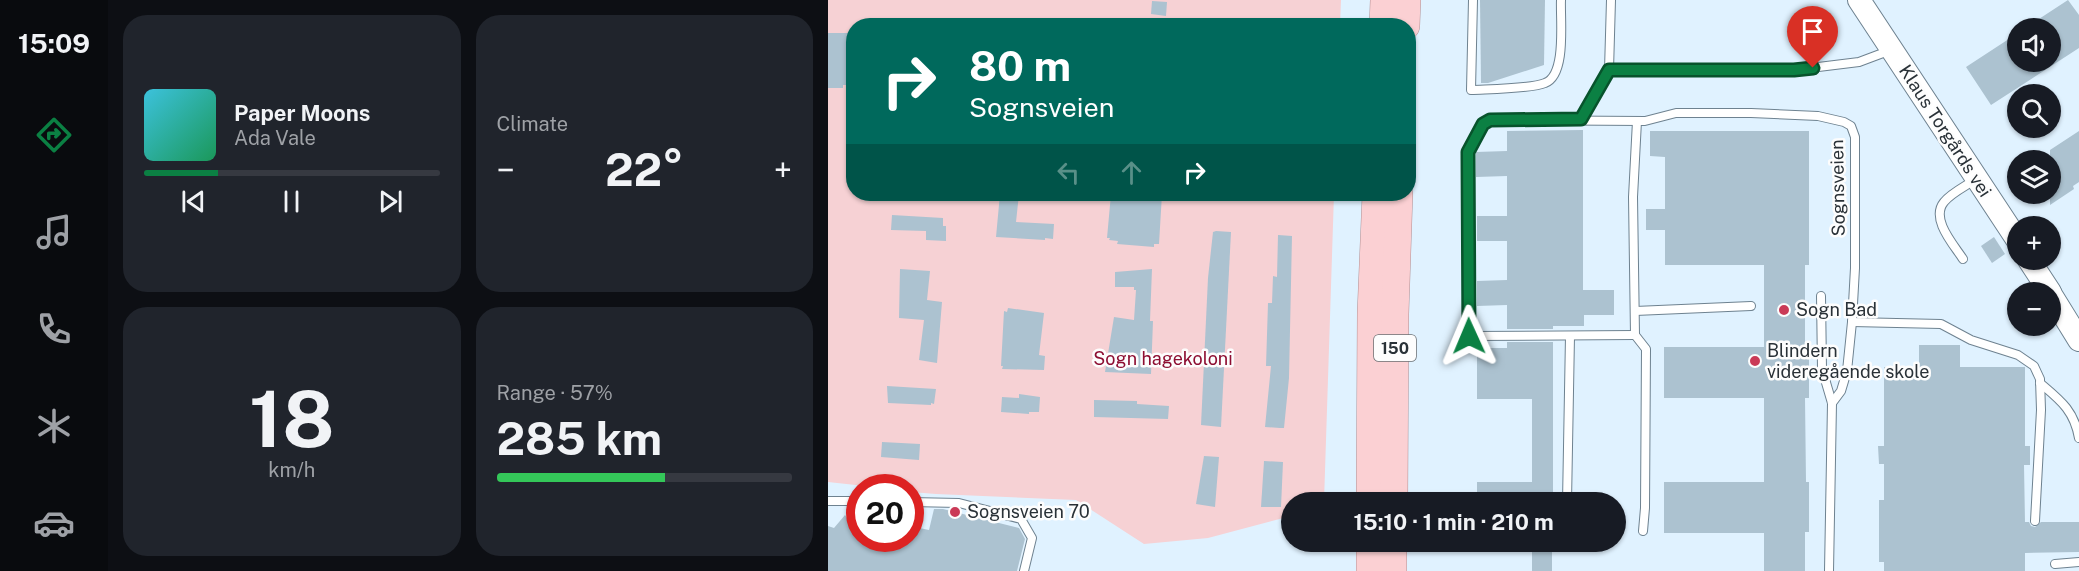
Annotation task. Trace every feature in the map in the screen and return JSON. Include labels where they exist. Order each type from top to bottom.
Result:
[{"type":"highway","points":[[1383,18],[1384,0]]},
{"type":"highway","points":[[1406,18],[1407,0]]},
{"type":"highway","name":"150","points":[[1370,492],[1371,313],[1376,201]]},
{"type":"highway","name":"150","points":[[1394,492],[1395,314],[1399,201]]},
{"type":"highway","points":[[1370,552],[1370,571]]},
{"type":"highway","points":[[1393,571],[1394,552]]},
{"type":"main road","name":"Klaus Torgårds vei","points":[[1859,0],[2007,225]]},
{"type":"main road","points":[[2061,311],[2079,340]]},
{"type":"lane","points":[[1473,0],[1471,90],[1532,86],[1552,79],[1560,58],[1561,0]]},
{"type":"lane","points":[[1581,119],[1609,70],[1611,0]]},
{"type":"lane","name":"Klaus Torgårds vei","points":[[1609,70],[1794,70],[1859,62],[1892,50]]},
{"type":"lane","name":"Sognsveien","points":[[1635,335],[1469,336],[1468,152],[1483,124],[1490,120],[1645,121],[1676,113],[1818,116],[1844,122],[1851,126],[1856,147],[1856,268],[1847,371],[1841,391],[1832,404]]},
{"type":"lane","points":[[1637,121],[1633,197],[1635,335],[1646,349],[1646,468],[1643,531]]},
{"type":"lane","points":[[1963,259],[1942,226],[1940,210],[1944,202],[1976,179]]},
{"type":"lane","points":[[1821,296],[1822,369],[1832,404],[1829,571]]},
{"type":"lane","points":[[1635,311],[1751,306]]},
{"type":"lane","points":[[1852,322],[1941,324],[1971,339],[2001,348],[2028,361],[2038,371],[2041,410],[2034,521]]},
{"type":"lane","points":[[1567,492],[1569,336]]},
{"type":"lane","points":[[2040,383],[2066,405],[2079,438]]},
{"type":"lane","points":[[828,501],[846,501]]},
{"type":"lane","points":[[924,504],[1020,519],[1032,538],[1023,571]]},
{"type":"lane","points":[[2055,564],[2079,562]]},
{"type":"green space","name":"Sogn hagekoloni","points":[[828,0],[1341,0],[1340,18],[846,18],[846,201],[1334,201],[1324,492],[1281,492],[1281,519],[1208,538],[1144,544],[1076,500],[924,493],[924,474],[846,474],[846,484],[828,482]]},
{"type":"building","points":[[1480,0],[1545,0],[1544,65],[1488,83],[1481,83]]},
{"type":"building","points":[[2068,0],[2079,15],[2079,48],[2061,60],[2061,18],[2040,18]]},
{"type":"building","points":[[1152,1],[1167,2],[1166,16],[1151,14]]},
{"type":"building","points":[[828,33],[846,33],[846,85],[843,85],[843,88],[828,88]]},
{"type":"building","points":[[2007,40],[2007,72],[2042,72],[2023,84],[2007,84],[2007,95],[1991,105],[1966,67]]},
{"type":"building","points":[[1583,130],[1583,290],[1614,290],[1614,315],[1584,315],[1584,326],[1507,329],[1507,305],[1477,306],[1477,281],[1507,280],[1507,241],[1477,241],[1477,216],[1507,216],[1507,176],[1476,177],[1476,152],[1507,151],[1507,131]]},
{"type":"building","points":[[1650,131],[1809,131],[1809,265],[1805,265],[1805,347],[1809,347],[1809,398],[1805,398],[1809,532],[1805,532],[1805,571],[1764,571],[1764,533],[1664,533],[1664,482],[1764,482],[1764,398],[1664,398],[1664,347],[1764,347],[1764,265],[1665,265],[1665,230],[1646,230],[1646,209],[1665,209],[1665,157],[1650,156]]},
{"type":"building","points":[[2079,131],[2079,182],[2073,186],[2074,189],[2061,198],[2061,150],[2050,150]]},
{"type":"building","points":[[999,201],[1018,201],[1016,222],[1054,224],[1053,239],[996,237]]},
{"type":"building","points":[[1110,201],[1162,201],[1159,244],[1154,244],[1154,247],[1117,244],[1118,241],[1107,238]]},
{"type":"building","points":[[892,215],[943,218],[943,226],[946,226],[946,241],[926,240],[926,231],[891,230]]},
{"type":"building","points":[[1213,232],[1231,232],[1221,427],[1201,425],[1208,278]]},
{"type":"building","points":[[1278,235],[1292,236],[1289,378],[1284,428],[1265,427],[1271,366],[1266,366],[1268,303],[1272,303],[1273,276],[1277,277]]},
{"type":"building","points":[[1994,237],[2005,254],[1992,263],[1981,246]]},
{"type":"building","points":[[900,269],[930,271],[927,300],[942,302],[937,363],[919,360],[924,320],[899,318]]},
{"type":"building","points":[[1152,269],[1151,374],[1105,372],[1114,317],[1134,320],[1136,290],[1134,287],[1115,287],[1115,272]]},
{"type":"building","points":[[1008,308],[1044,313],[1039,355],[1045,356],[1044,370],[1002,369],[1004,311],[1007,312]]},
{"type":"building","points":[[1507,342],[1553,342],[1553,492],[1477,492],[1477,482],[1532,482],[1532,399],[1477,399],[1477,348],[1507,348]]},
{"type":"building","points":[[1919,345],[1960,345],[1960,367],[2025,367],[2025,446],[2030,446],[2030,465],[2024,465],[2025,522],[2035,527],[2041,522],[2079,522],[2079,552],[2025,553],[2025,571],[1884,571],[1884,562],[1879,562],[1879,500],[1884,500],[1884,464],[1879,464],[1878,446],[1884,446],[1884,367],[1919,367]]},
{"type":"building","points":[[887,386],[936,389],[934,404],[888,403]]},
{"type":"building","points":[[1019,394],[1040,397],[1039,412],[1029,412],[1029,414],[1001,412],[1002,397],[1019,398]]},
{"type":"building","points":[[1094,400],[1137,401],[1137,404],[1169,406],[1168,419],[1094,417]]},
{"type":"building","points":[[882,442],[920,444],[919,460],[881,457]]},
{"type":"building","points":[[1204,456],[1219,457],[1215,507],[1196,504]]},
{"type":"building","points":[[1264,461],[1283,462],[1281,507],[1261,507]]},
{"type":"building","points":[[934,509],[943,509],[1019,528],[1025,539],[1017,571],[828,571],[828,526],[834,528],[845,515],[846,552],[924,552],[924,529],[929,530]]},
{"type":"building","points":[[1532,552],[1552,552],[1552,571],[1532,571]]},
{"type":"place","name":"Sogn Bad","points":[[1784,310]]},
{"type":"place","name":"Blindern videregående skole","points":[[1755,361]]},
{"type":"place","name":"Sognsveien 70","points":[[955,512]]},
{"type":"route","points":[[1469,336],[1468,152],[1483,124],[1490,120],[1581,119],[1609,70],[1794,70],[1813,68]]}]
